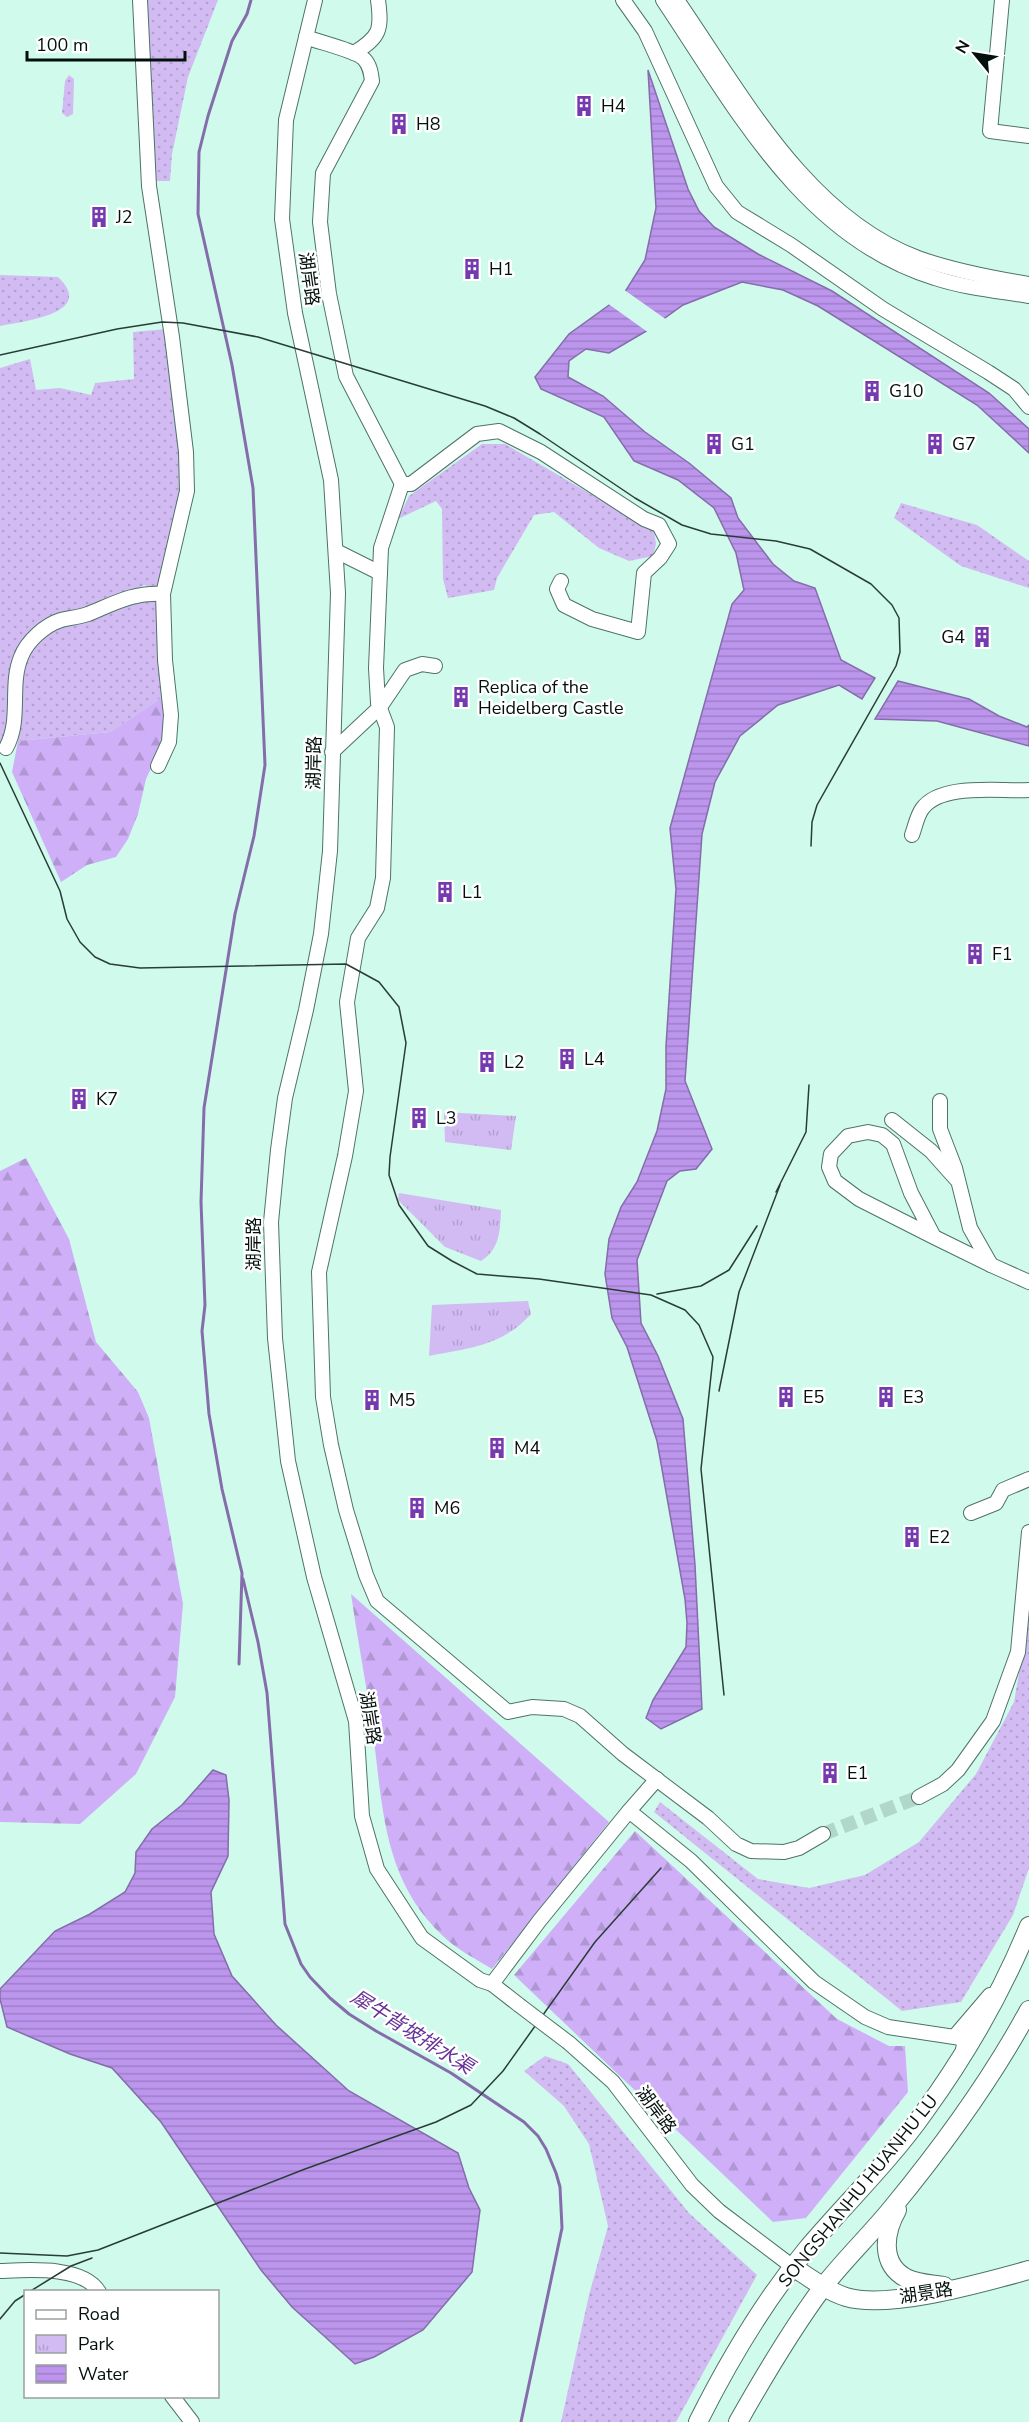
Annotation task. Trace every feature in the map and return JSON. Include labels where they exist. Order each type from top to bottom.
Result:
[{"type":"main road","name":"SONGSHANHU HUANHU LU","points":[[698,2422],[750,2331],[793,2267],[892,2154],[925,2112],[974,2038],[1013,1964],[1029,1926]]},
{"type":"main road","name":"SONGSHANHU HUANHU LU","points":[[738,2422],[779,2350],[824,2287],[953,2132],[1004,2056],[1029,2010]]},
{"type":"main road","points":[[910,2186],[888,2231],[886,2249],[891,2265],[905,2277],[918,2282],[958,2288]]},
{"type":"main road","name":"湖景路","points":[[793,2267],[824,2287],[846,2297],[868,2300],[924,2295],[1029,2270]]},
{"type":"street","points":[[140,0],[149,186],[172,337],[186,452],[187,491],[163,594],[165,660],[171,715],[169,742],[158,766]]},
{"type":"street","name":"湖岸路","points":[[315,0],[286,120],[282,219],[295,314],[331,480],[338,593],[330,851],[321,934],[285,1098],[271,1222],[275,1338],[288,1461],[314,1577],[356,1721],[362,1816],[377,1869],[422,1938],[480,1980],[492,1984],[569,2043],[613,2082],[692,2185],[728,2217],[793,2267]]},
{"type":"street","points":[[354,53],[374,41],[381,22],[378,0]]},
{"type":"street","points":[[623,0],[645,31],[716,186],[737,212],[791,245],[883,309],[1014,389],[1029,407]]},
{"type":"street","points":[[663,0],[770,157],[812,205],[835,225],[869,249],[934,278],[1029,296]]},
{"type":"street","points":[[677,0],[775,143],[802,176],[854,224],[917,258],[954,269],[1029,284]]},
{"type":"street","points":[[1002,0],[990,131],[1029,136]]},
{"type":"street","points":[[306,37],[354,53],[363,58],[370,68],[372,81],[323,173],[320,222],[329,294],[346,376],[402,484],[381,548],[376,668],[380,707],[387,727],[383,878],[376,908],[358,938],[347,1002],[356,1091],[345,1156],[319,1272],[323,1397],[346,1510],[366,1575],[377,1601],[508,1712],[532,1707],[564,1709],[580,1716],[623,1754],[708,1818],[736,1844],[751,1851],[784,1852],[799,1848],[823,1833]]},
{"type":"street","points":[[402,484],[411,484],[477,434],[499,430],[541,452],[644,519],[659,525],[669,544],[660,558],[644,573],[638,632],[592,619],[564,605],[557,589],[561,581]]},
{"type":"street","points":[[336,551],[380,573]]},
{"type":"street","points":[[6,747],[15,727],[17,670],[21,656],[31,640],[60,621],[77,618],[133,595],[163,594]]},
{"type":"street","points":[[332,752],[380,707],[405,670],[422,664],[435,666]]},
{"type":"street","points":[[912,835],[923,808],[945,794],[990,789],[1029,790]]},
{"type":"street","points":[[940,1101],[940,1129],[959,1183],[970,1228],[991,1265]]},
{"type":"street","points":[[892,1120],[931,1151],[959,1183]]},
{"type":"street","points":[[934,1237],[911,1193],[893,1144],[882,1135],[868,1132],[848,1136],[831,1154],[829,1167],[835,1181],[859,1199],[934,1237],[991,1265],[1029,1282]]},
{"type":"street","points":[[971,1513],[996,1503],[1003,1490],[1029,1479]]},
{"type":"street","points":[[919,1797],[943,1784],[958,1770],[993,1721],[1018,1652],[1029,1532]]},
{"type":"street","points":[[492,1984],[540,1920],[657,1779]]},
{"type":"street","points":[[629,1811],[691,1861],[814,1982],[865,2017],[880,2023],[918,2032],[961,2038],[964,2044],[962,2056]]},
{"type":"street","points":[[950,2035],[965,2027],[1013,1964]]},
{"type":"street","points":[[0,2271],[52,2271],[81,2276],[98,2290]]},
{"type":"street","points":[[173,2398],[192,2422]]},
{"type":"green space","points":[[147,0],[218,0],[188,77],[172,154],[170,181],[155,181]]},
{"type":"green space","points":[[69,75],[74,79],[73,114],[67,117],[62,113],[65,81]]},
{"type":"green space","points":[[0,275],[58,277],[68,290],[69,300],[63,307],[39,318],[0,326]]},
{"type":"green space","points":[[167,329],[181,472],[181,497],[158,586],[154,588],[144,585],[27,640],[10,731],[0,746],[0,368],[30,359],[36,390],[60,388],[91,395],[95,383],[134,379],[133,332]]},
{"type":"green space","points":[[482,444],[505,444],[654,531],[656,544],[653,556],[629,561],[599,548],[554,512],[534,515],[497,578],[494,590],[448,598],[443,579],[442,509],[436,501],[398,519],[409,496]]},
{"type":"green space","points":[[901,503],[977,525],[1029,561],[1029,588],[961,566],[894,518]]},
{"type":"green space","points":[[151,596],[159,604],[164,696],[110,732],[18,741],[19,676],[36,640],[58,625]]},
{"type":"green space","points":[[164,696],[166,725],[163,743],[146,779],[138,814],[128,839],[116,857],[87,865],[61,882],[12,772],[18,741],[110,732]]},
{"type":"green space","points":[[444,1112],[516,1116],[511,1150],[445,1142]]},
{"type":"green space","points":[[26,1158],[69,1239],[96,1342],[138,1392],[149,1418],[183,1604],[175,1697],[136,1774],[80,1824],[0,1822],[0,1171]]},
{"type":"green space","points":[[399,1193],[501,1210],[498,1239],[492,1251],[481,1261],[445,1247],[398,1200]]},
{"type":"green space","points":[[528,1301],[531,1314],[509,1333],[484,1344],[429,1356],[432,1305]]},
{"type":"green space","points":[[351,1594],[609,1822],[492,1969],[460,1950],[443,1936],[407,1890],[396,1864],[383,1811],[370,1709]]},
{"type":"green space","points":[[1029,1617],[1029,1868],[1013,1915],[961,2002],[902,2011],[654,1812],[660,1802],[758,1879],[809,1888],[865,1875],[919,1842],[976,1774],[1014,1702]]},
{"type":"green space","points":[[635,1831],[837,2019],[889,2046],[905,2046],[908,2092],[806,2218],[773,2222],[514,1975]]},
{"type":"green space","points":[[545,2056],[568,2064],[689,2213],[757,2275],[676,2422],[561,2422],[589,2295],[608,2226],[589,2144],[564,2106],[524,2071]]},
{"type":"water","points":[[648,70],[688,189],[699,211],[714,227],[758,254],[832,291],[989,393],[1029,429],[1029,453],[977,405],[818,306],[783,290],[742,282],[683,305],[648,330],[609,353],[586,349],[569,361],[568,377],[603,396],[645,432],[689,463],[731,498],[738,518],[773,564],[794,581],[815,588],[841,660],[875,678],[862,699],[839,685],[778,705],[740,736],[715,782],[702,834],[685,1081],[712,1149],[696,1169],[680,1171],[667,1181],[637,1260],[641,1323],[658,1356],[683,1419],[695,1565],[702,1709],[661,1729],[646,1718],[653,1700],[686,1647],[685,1599],[657,1441],[627,1347],[612,1318],[605,1274],[609,1239],[621,1207],[637,1182],[657,1131],[666,1089],[666,1046],[676,889],[670,828],[732,604],[744,590],[736,553],[714,508],[678,480],[634,461],[604,417],[541,389],[535,377],[569,334],[623,295],[645,260],[656,208]]},
{"type":"water","points":[[898,681],[969,699],[999,716],[1027,727],[1029,725],[1029,746],[937,721],[875,719]]},
{"type":"water","points":[[213,1770],[226,1775],[229,1800],[228,1856],[211,1892],[214,1934],[232,1976],[276,2025],[349,2091],[458,2153],[469,2188],[480,2210],[472,2272],[423,2330],[374,2357],[355,2364],[292,2307],[261,2270],[161,2122],[112,2068],[70,2054],[7,2027],[0,1999],[0,1989],[55,1931],[90,1914],[125,1892],[135,1873],[136,1852],[152,1829],[182,1805]]},
{"type":"pier","points":[[623,289],[667,320],[649,333],[607,303]]},
{"type":"waterway","points":[[239,1664],[242,1573],[222,1489],[209,1414],[202,1331],[205,1305],[201,1202],[204,1108],[235,914],[254,836],[265,765],[253,488],[232,365],[198,214],[199,152],[232,41],[247,14],[251,0]]},
{"type":"waterway","name":"犀牛背坡排水渠","points":[[243,1579],[267,1693],[285,1924],[301,1964],[330,1998],[349,2014],[451,2073],[524,2122],[538,2136],[556,2173],[560,2187],[562,2228],[521,2422]]},
{"type":"tunnel","points":[[823,1834],[919,1797]]},
{"type":"tram line","points":[[0,355],[117,329],[162,322],[183,323],[258,337],[485,406],[514,418],[635,498],[682,525],[711,534],[776,541],[810,549],[871,584],[892,605],[899,618],[900,652],[896,666],[817,805],[812,822],[811,846]]},
{"type":"tram line","points":[[0,763],[60,891],[67,919],[80,942],[95,957],[110,964],[140,968],[346,964],[379,982],[399,1007],[406,1043],[389,1175],[399,1205],[428,1246],[477,1274],[539,1279],[651,1295],[685,1310],[699,1325],[713,1357],[701,1469],[724,1695]]},
{"type":"tram line","points":[[776,1192],[806,1132],[809,1085]]},
{"type":"tram line","points":[[719,1391],[739,1292],[780,1185]]},
{"type":"tram line","points":[[657,1294],[701,1286],[729,1270],[757,1226]]},
{"type":"tram line","points":[[0,2253],[67,2256],[98,2250],[305,2169],[436,2122],[471,2105],[503,2071],[595,1942],[661,1868]]},
{"type":"tram line","points":[[32,2290],[71,2266],[92,2258]]},
{"type":"tram line","points":[[0,2319],[15,2301],[24,2295]]},
{"type":"place","name":"H4","points":[[584,106]]},
{"type":"place","name":"H8","points":[[399,124]]},
{"type":"place","name":"J2","points":[[99,217]]},
{"type":"place","name":"H1","points":[[472,269]]},
{"type":"place","name":"G10","points":[[872,391]]},
{"type":"place","name":"G1","points":[[714,444]]},
{"type":"place","name":"G7","points":[[935,444]]},
{"type":"place","name":"G4","points":[[982,637]]},
{"type":"place","name":"Replica of the Heidelberg Castle","points":[[461,697]]},
{"type":"place","name":"L1","points":[[445,892]]},
{"type":"place","name":"F1","points":[[975,954]]},
{"type":"place","name":"L4","points":[[567,1059]]},
{"type":"place","name":"L2","points":[[487,1062]]},
{"type":"place","name":"K7","points":[[79,1099]]},
{"type":"place","name":"L3","points":[[419,1118]]},
{"type":"place","name":"E5","points":[[786,1397]]},
{"type":"place","name":"E3","points":[[886,1397]]},
{"type":"place","name":"M5","points":[[372,1400]]},
{"type":"place","name":"M4","points":[[497,1448]]},
{"type":"place","name":"M6","points":[[417,1508]]},
{"type":"place","name":"E2","points":[[912,1537]]},
{"type":"place","name":"E1","points":[[830,1773]]}]
